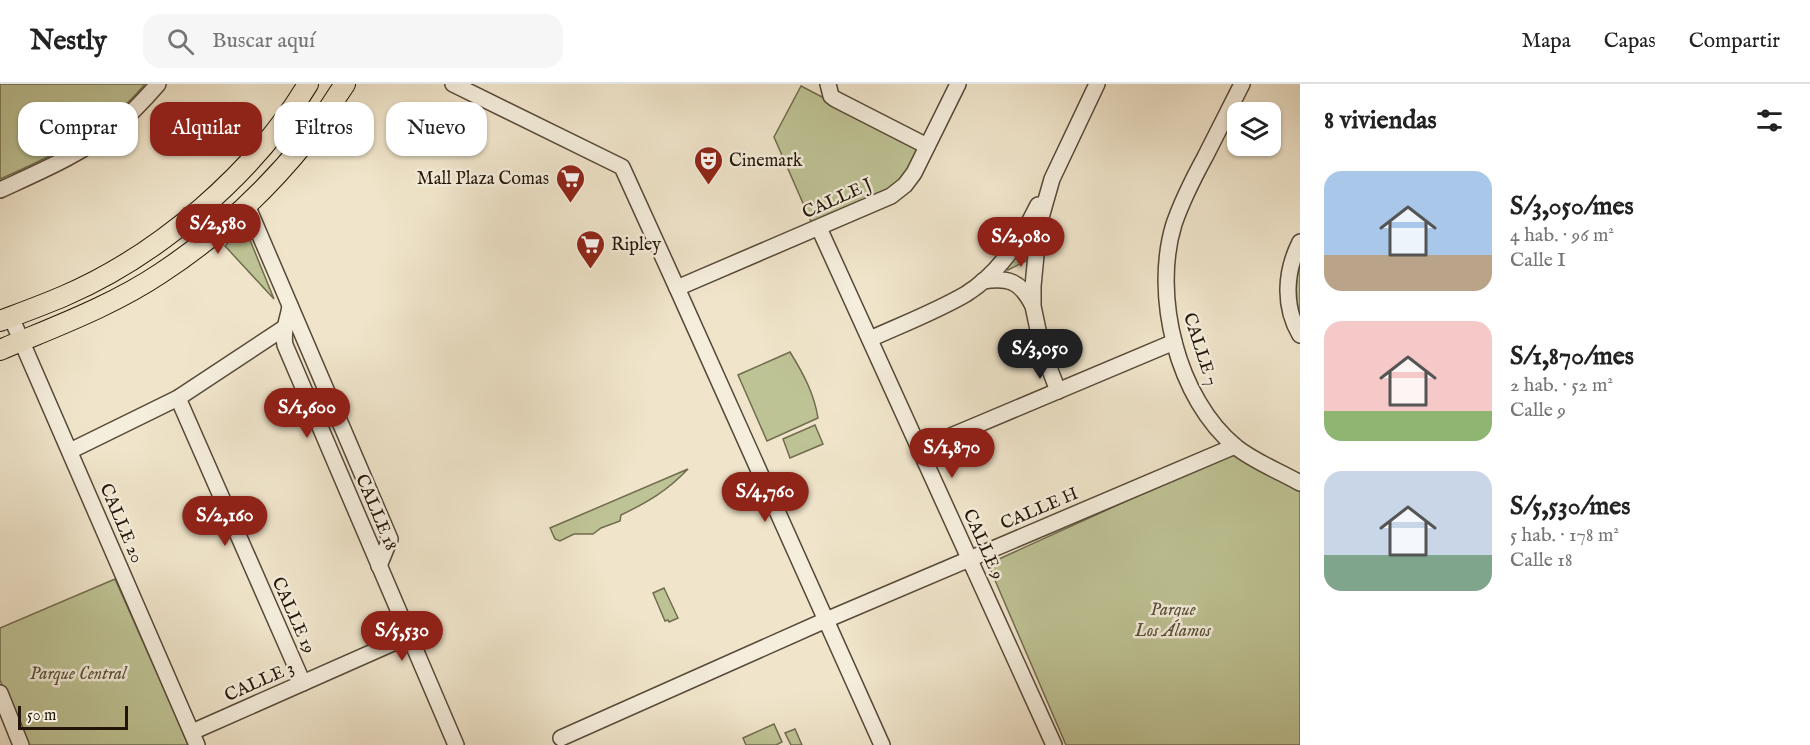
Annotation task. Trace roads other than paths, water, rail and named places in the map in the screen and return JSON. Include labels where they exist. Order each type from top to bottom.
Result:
[{"type":"main road","points":[[6,319],[65,296],[148,250],[224,188],[254,158],[309,84]]},
{"type":"main road","points":[[0,350],[107,303],[159,274],[204,242],[273,179],[306,140],[345,84]]},
{"type":"street","points":[[0,189],[47,169],[114,128],[158,84]]},
{"type":"street","points":[[453,84],[621,167],[882,745]]},
{"type":"street","points":[[828,84],[831,96],[927,146]]},
{"type":"street","name":"CALLE J","points":[[677,288],[891,196],[905,185],[914,173],[958,84]]},
{"type":"street","points":[[870,339],[966,294],[983,281],[1011,250],[1052,179],[1097,84]]},
{"type":"street","name":"CALLE 7","points":[[1242,84],[1183,200],[1174,227],[1168,258],[1169,316],[1174,342],[1183,369],[1196,398],[1213,424],[1235,446],[1300,483]]},
{"type":"street","points":[[1052,179],[1040,221],[1033,286],[1034,306],[1042,349],[1058,391]]},
{"type":"street","name":"CALLE 18","points":[[247,205],[390,539],[379,566]]},
{"type":"street","name":"CALLE 9","points":[[819,228],[1053,745]]},
{"type":"street","points":[[1300,242],[1289,274],[1287,298],[1292,321],[1300,334]]},
{"type":"street","points":[[983,281],[997,279],[1018,285],[1026,292],[1034,306]]},
{"type":"street","name":"CALLE 18","points":[[290,306],[284,328],[285,345],[456,745]]},
{"type":"street","name":"CALLE 20","points":[[6,319],[22,341],[194,739]]},
{"type":"street","points":[[70,451],[178,398],[284,328]]},
{"type":"street","points":[[920,449],[1174,342]]},
{"type":"street","name":"CALLE 19","points":[[178,398],[303,683]]},
{"type":"street","name":"CALLE H","points":[[561,738],[826,620],[1235,446]]},
{"type":"street","name":"CALLE 3","points":[[194,739],[303,683],[409,636]]},
{"type":"street","points":[[0,693],[21,745]]},
{"type":"place","name":"Cinemark","points":[[708,186]]},
{"type":"place","name":"Mall Plaza Comas","points":[[570,204]]},
{"type":"place","name":"Ripley","points":[[590,270]]},
{"type":"park label","name":"Parque Los Álamos","points":[[1173,619]]},
{"type":"park label","name":"Parque Central","points":[[78,673]]}]
